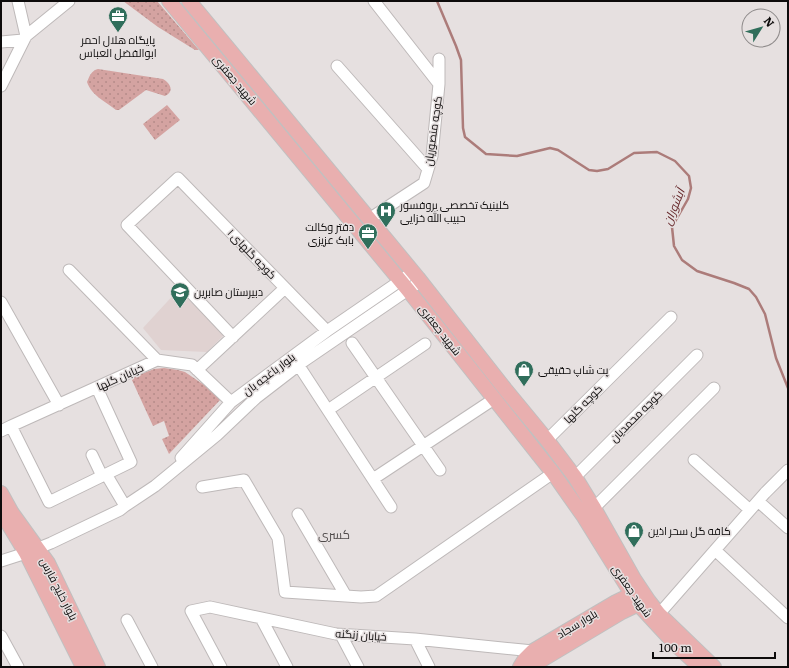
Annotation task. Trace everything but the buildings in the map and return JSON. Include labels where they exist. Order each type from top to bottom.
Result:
[{"type":"main road","name":"شهید جعفری","points":[[169,1],[399,289],[494,399],[553,473],[675,644],[700,667]]},
{"type":"main road","name":"شهید جعفری","points":[[189,1],[368,219],[417,276],[575,477],[594,508],[640,597]]},
{"type":"main road","name":"بلوار خلیج فارس","points":[[1,493],[32,551],[83,667]]},
{"type":"main road","name":"بلوار خلیج فارس","points":[[1,512],[32,551],[48,563],[98,667]]},
{"type":"main road","name":"بلوار سجاد","points":[[520,667],[525,659],[536,659],[616,602],[640,597]]},
{"type":"main road","name":"شهید جعفری","points":[[656,618],[714,667]]},
{"type":"street","points":[[18,1],[24,38]]},
{"type":"street","points":[[1,86],[24,38],[69,1]]},
{"type":"street","points":[[374,1],[439,84]]},
{"type":"street","points":[[1,42],[24,38]]},
{"type":"street","name":"کوچه منصوریان","points":[[368,219],[424,183],[432,156],[439,84],[439,59]]},
{"type":"street","points":[[337,66],[428,169]]},
{"type":"street","name":"کوچه گلهای ۱","points":[[233,337],[127,225],[178,178],[327,331]]},
{"type":"street","points":[[69,270],[157,360]]},
{"type":"street","points":[[399,289],[417,276]]},
{"type":"street","points":[[197,370],[285,288]]},
{"type":"street","name":"بلوار باغچه بان","points":[[154,486],[231,402],[327,331],[399,289]]},
{"type":"street","name":"بلوار باغچه بان","points":[[1,561],[32,551],[120,510],[154,486],[218,435],[256,398],[399,289]]},
{"type":"street","points":[[1,302],[59,405]]},
{"type":"street","name":"کوچه گلها","points":[[547,440],[671,317]]},
{"type":"street","points":[[352,343],[440,470]]},
{"type":"street","points":[[328,410],[425,344]]},
{"type":"street","name":"کوچه محمدیان","points":[[575,477],[697,355]]},
{"type":"street","name":"خیابان گلها","points":[[6,429],[157,360],[192,365],[231,402]]},
{"type":"street","points":[[299,366],[391,507]]},
{"type":"street","points":[[6,429],[49,502],[131,462],[97,388]]},
{"type":"street","points":[[594,508],[714,388]]},
{"type":"street","points":[[373,478],[494,399]]},
{"type":"street","points":[[92,454],[124,506]]},
{"type":"street","points":[[694,460],[750,510]]},
{"type":"street","points":[[656,618],[758,501],[788,470]]},
{"type":"street","points":[[202,487],[244,480],[278,538],[285,592],[361,597],[376,596],[553,473]]},
{"type":"street","points":[[758,501],[788,528]]},
{"type":"street","points":[[298,514],[346,596]]},
{"type":"street","points":[[715,550],[788,618]]},
{"type":"street","name":"خیابان زنگنه","points":[[220,667],[192,612],[210,607],[341,635],[415,639],[536,659]]},
{"type":"street","points":[[261,618],[287,667]]},
{"type":"street","points":[[128,620],[152,667]]},
{"type":"street","points":[[341,635],[358,667]]},
{"type":"street","points":[[1,636],[18,667]]},
{"type":"street","points":[[415,639],[430,667]]},
{"type":"shaded area","points":[[123,1],[157,1],[199,50],[195,50],[158,27]]},
{"type":"shaded area","points":[[98,69],[163,79],[168,83],[171,89],[165,96],[146,90],[119,110],[116,110],[99,98],[89,87],[87,82],[90,75]]},
{"type":"shaded area","points":[[167,105],[180,120],[155,140],[143,124]]},
{"type":"shaded area","name":"دبیرستان صابرین","points":[[178,290],[225,334],[207,352],[161,350],[143,328]]},
{"type":"shaded area","points":[[164,368],[185,372],[210,389],[221,399],[169,454],[162,439],[169,436],[164,421],[153,426],[131,378],[154,369]]},
{"type":"waterway","name":"آبشوران","points":[[437,1],[461,60],[463,128],[465,137],[486,154],[517,156],[550,148],[558,150],[589,170],[597,171],[608,169],[634,153],[657,152],[675,161],[689,176],[691,188],[688,199],[672,227],[674,246],[682,260],[697,271],[749,289],[756,297],[765,314],[776,358],[788,388]]},
{"type":"place","name":"پایگاه هلال احمر ابوالفضل العباس","points":[[118,33]]},
{"type":"place","name":"کلینیک تخصصی پروفسور حبیب الله خزایی","points":[[386,228]]},
{"type":"place","name":"دفتر وکالت بابک عزیزی","points":[[368,250]]},
{"type":"place","name":"دبیرستان صابرین","points":[[180,309]]},
{"type":"place","name":"پت شاپ حقیقی","points":[[524,387]]},
{"type":"place","name":"کافه گل سحر اذین","points":[[634,548]]},
{"type":"district","name":"کسری","points":[[334,535]]}]
